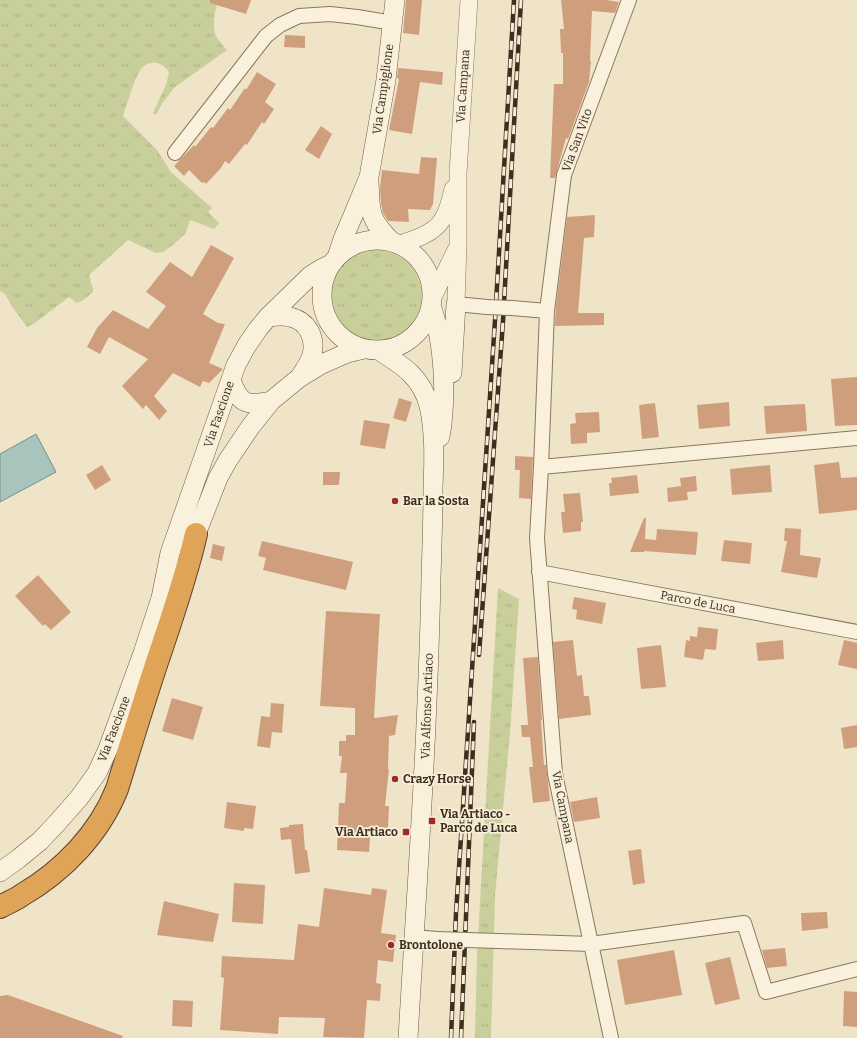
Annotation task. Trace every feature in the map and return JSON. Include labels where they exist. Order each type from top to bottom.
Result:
[{"type":"highway","points":[[0,906],[36,887],[66,863],[97,827],[110,806],[117,789],[175,608],[196,534]]},
{"type":"main road","name":"Via Campiglione","points":[[334,261],[369,177],[386,80],[396,0]]},
{"type":"main road","name":"Via Campiglione","points":[[369,177],[371,210],[373,217],[378,226],[395,244]]},
{"type":"main road","points":[[371,350],[390,348],[402,344],[413,337],[428,317],[431,302],[431,285],[427,272],[419,261],[410,251],[395,244],[380,241],[368,241],[357,244],[346,250],[334,261],[325,276],[322,289],[322,302],[325,315],[340,337],[352,344],[371,350],[404,367],[414,376],[424,390],[429,407],[432,428],[434,470]]},
{"type":"main road","name":"Via Fascione","points":[[0,872],[40,841],[58,823],[80,798],[97,772],[118,723],[161,598],[170,553],[236,365],[246,345],[268,317],[310,276],[334,261]]},
{"type":"main road","points":[[431,302],[435,316],[442,367],[443,414],[434,470]]},
{"type":"main road","points":[[443,414],[448,405],[450,390],[456,304]]},
{"type":"main road","points":[[268,317],[290,317],[300,321],[308,328],[313,338],[312,357],[299,378]]},
{"type":"main road","name":"Via Fascione","points":[[161,598],[196,534],[218,478],[228,460],[251,426],[272,401],[299,378],[322,364],[347,352],[371,350]]},
{"type":"main road","points":[[231,380],[238,396],[243,400],[256,404],[272,401]]},
{"type":"main road","name":"Via Alfonso Artiaco","points":[[408,1038],[426,739],[434,470]]},
{"type":"street","name":"Via Campana","points":[[456,304],[458,173],[469,0]]},
{"type":"street","name":"Via San Vito","points":[[541,467],[547,310],[564,175],[629,0]]},
{"type":"street","points":[[175,153],[266,36],[280,25],[299,16],[330,14],[392,23]]},
{"type":"street","name":"Via Campana","points":[[395,244],[424,235],[435,228],[442,220],[449,204],[458,173]]},
{"type":"street","points":[[431,302],[458,244]]},
{"type":"street","points":[[456,304],[547,310]]},
{"type":"street","points":[[541,467],[857,438]]},
{"type":"street","name":"Via Campana","points":[[541,467],[537,538],[555,774],[611,1038]]},
{"type":"street","name":"Parco de Luca","points":[[539,572],[857,632]]},
{"type":"street","points":[[414,937],[591,944],[744,923],[766,992],[857,969]]},
{"type":"green space","points":[[0,0],[218,0],[214,18],[214,28],[218,40],[227,50],[175,87],[163,102],[156,115],[153,113],[166,85],[169,72],[159,64],[152,62],[148,63],[141,69],[136,78],[123,116],[157,150],[171,172],[212,208],[208,212],[219,223],[214,229],[190,220],[186,233],[163,252],[156,253],[128,240],[89,275],[93,292],[77,303],[69,297],[35,323],[27,327],[5,294],[0,291]]},
{"type":"green space","points":[[376,250],[394,253],[409,263],[419,278],[422,296],[419,314],[409,329],[394,339],[376,342],[358,339],[343,329],[333,314],[330,296],[333,278],[343,263],[358,253]]},
{"type":"green space","points":[[498,588],[519,599],[510,733],[495,896],[491,1038],[475,1038],[477,954]]},
{"type":"water","points":[[36,434],[56,472],[0,502],[0,454]]},
{"type":"building","points":[[210,0],[251,0],[246,14],[210,3]]},
{"type":"building","points":[[406,0],[422,0],[419,35],[403,33]]},
{"type":"building","points":[[561,0],[607,0],[619,2],[615,13],[592,11],[589,82],[568,139],[566,138],[555,178],[550,178],[554,84],[563,84],[563,53],[561,53],[560,29],[564,29]]},
{"type":"building","points":[[285,35],[305,36],[305,48],[284,47]]},
{"type":"building","points":[[398,68],[443,72],[442,85],[420,82],[412,134],[389,130],[399,79],[397,78]]},
{"type":"building","points":[[257,72],[276,84],[265,102],[274,109],[264,124],[262,122],[247,145],[245,144],[229,164],[225,161],[221,168],[206,184],[204,182],[202,183],[189,170],[184,176],[174,166],[194,145],[195,147],[211,127],[213,128],[228,108],[230,110],[245,88],[246,90]]},
{"type":"building","points":[[321,126],[332,134],[319,159],[305,150]]},
{"type":"building","points":[[421,157],[437,158],[433,204],[430,210],[408,209],[409,222],[388,221],[383,213],[381,203],[380,189],[382,170],[419,174]]},
{"type":"building","points":[[595,215],[594,237],[584,238],[578,313],[604,313],[604,325],[555,326],[567,217]]},
{"type":"building","points":[[211,245],[234,258],[203,314],[218,323],[225,324],[209,363],[223,369],[209,383],[203,381],[200,387],[173,373],[154,396],[167,411],[159,420],[146,405],[143,409],[122,386],[148,359],[109,337],[100,354],[87,347],[97,328],[113,310],[148,329],[166,306],[146,292],[170,262],[192,277]]},
{"type":"building","points":[[857,377],[857,425],[835,426],[831,379]]},
{"type":"building","points":[[399,398],[412,402],[406,422],[393,418]]},
{"type":"building","points":[[729,402],[730,426],[699,429],[697,405]]},
{"type":"building","points":[[655,403],[659,437],[642,439],[639,405]]},
{"type":"building","points":[[805,404],[807,431],[766,434],[764,406]]},
{"type":"building","points":[[599,412],[600,432],[587,433],[587,443],[571,444],[570,424],[576,423],[575,413]]},
{"type":"building","points":[[364,420],[390,424],[385,449],[360,445]]},
{"type":"building","points":[[515,456],[533,457],[531,499],[519,498],[520,470],[515,470]]},
{"type":"building","points":[[839,462],[841,478],[857,477],[857,510],[819,514],[814,465]]},
{"type":"building","points":[[102,465],[111,480],[95,490],[86,475]]},
{"type":"building","points":[[770,465],[772,492],[732,495],[730,469]]},
{"type":"building","points":[[323,472],[340,472],[339,485],[323,485]]},
{"type":"building","points":[[637,475],[639,493],[610,496],[609,483],[612,483],[611,478]]},
{"type":"building","points":[[696,476],[697,491],[687,492],[688,500],[668,502],[667,488],[681,486],[680,478]]},
{"type":"building","points":[[580,493],[583,522],[581,522],[581,531],[563,533],[561,512],[565,512],[563,494]]},
{"type":"building","points":[[644,518],[646,518],[645,539],[656,540],[657,529],[698,532],[696,555],[644,551],[630,552]]},
{"type":"building","points":[[785,528],[801,529],[800,555],[821,558],[817,578],[781,572],[787,541],[784,541]]},
{"type":"building","points":[[724,540],[752,543],[750,564],[721,561]]},
{"type":"building","points":[[262,541],[353,562],[346,590],[263,570],[266,558],[258,556]]},
{"type":"building","points":[[213,544],[225,547],[222,561],[210,558]]},
{"type":"building","points":[[38,575],[71,612],[51,630],[45,624],[43,626],[15,596]]},
{"type":"building","points":[[574,597],[606,603],[602,624],[576,619],[577,610],[572,609]]},
{"type":"building","points":[[326,611],[380,614],[374,718],[398,715],[395,735],[389,736],[389,769],[385,806],[389,806],[388,828],[371,826],[369,852],[337,850],[339,803],[345,803],[347,773],[340,773],[342,756],[339,756],[339,741],[346,741],[346,735],[355,735],[355,708],[320,706]]},
{"type":"building","points":[[698,627],[718,629],[716,650],[705,649],[703,660],[684,657],[686,640],[690,641],[690,636],[697,637]]},
{"type":"building","points":[[573,640],[577,676],[582,675],[584,696],[589,696],[591,715],[559,719],[553,642]]},
{"type":"building","points":[[783,640],[784,659],[758,661],[756,643]]},
{"type":"building","points":[[844,640],[857,643],[857,669],[838,665]]},
{"type":"building","points":[[661,645],[666,687],[641,689],[637,648]]},
{"type":"building","points":[[538,657],[544,765],[546,765],[550,801],[533,803],[529,767],[533,767],[530,737],[522,737],[521,725],[528,725],[523,658]]},
{"type":"building","points":[[172,698],[203,707],[193,740],[162,731]]},
{"type":"building","points":[[271,703],[284,704],[282,733],[272,732],[270,748],[257,746],[261,716],[270,717]]},
{"type":"building","points":[[857,725],[857,747],[844,749],[841,728]]},
{"type":"building","points":[[597,797],[600,818],[574,822],[570,802]]},
{"type":"building","points":[[227,802],[256,806],[253,829],[244,828],[244,831],[224,828]]},
{"type":"building","points":[[303,824],[305,850],[307,850],[310,872],[295,874],[291,839],[281,840],[280,828],[289,827],[289,825]]},
{"type":"building","points":[[641,849],[645,883],[633,885],[628,851]]},
{"type":"building","points":[[234,883],[265,885],[263,924],[232,922]]},
{"type":"building","points":[[324,888],[371,895],[372,888],[387,890],[381,933],[396,935],[393,962],[378,960],[376,983],[381,984],[380,1001],[367,1000],[364,1038],[323,1037],[325,1018],[279,1017],[278,1034],[220,1030],[224,978],[221,977],[222,956],[294,960],[298,924],[319,927]]},
{"type":"building","points":[[164,901],[219,914],[213,942],[157,935]]},
{"type":"building","points":[[827,912],[828,928],[802,931],[801,913]]},
{"type":"building","points":[[785,948],[787,966],[767,968],[762,950]]},
{"type":"building","points":[[674,950],[682,995],[625,1005],[617,960]]},
{"type":"building","points":[[730,957],[740,999],[715,1005],[705,963]]},
{"type":"building","points":[[844,991],[857,992],[857,1027],[843,1026]]},
{"type":"building","points":[[8,995],[123,1036],[122,1038],[0,1038],[0,996]]},
{"type":"building","points":[[173,1000],[193,1001],[192,1027],[172,1026]]},
{"type":"railway","points":[[451,1038],[456,913],[495,320],[514,0]]},
{"type":"railway","points":[[479,655],[503,321],[521,0]]},
{"type":"railway","points":[[461,1038],[474,722]]},
{"type":"place","name":"Bar la Sosta","points":[[395,501]]},
{"type":"place","name":"Crazy Horse","points":[[395,779]]},
{"type":"place","name":"Via Artiaco - Parco de Luca","points":[[432,821]]},
{"type":"place","name":"Via Artiaco","points":[[406,832]]},
{"type":"place","name":"Brontolone","points":[[391,945]]}]
